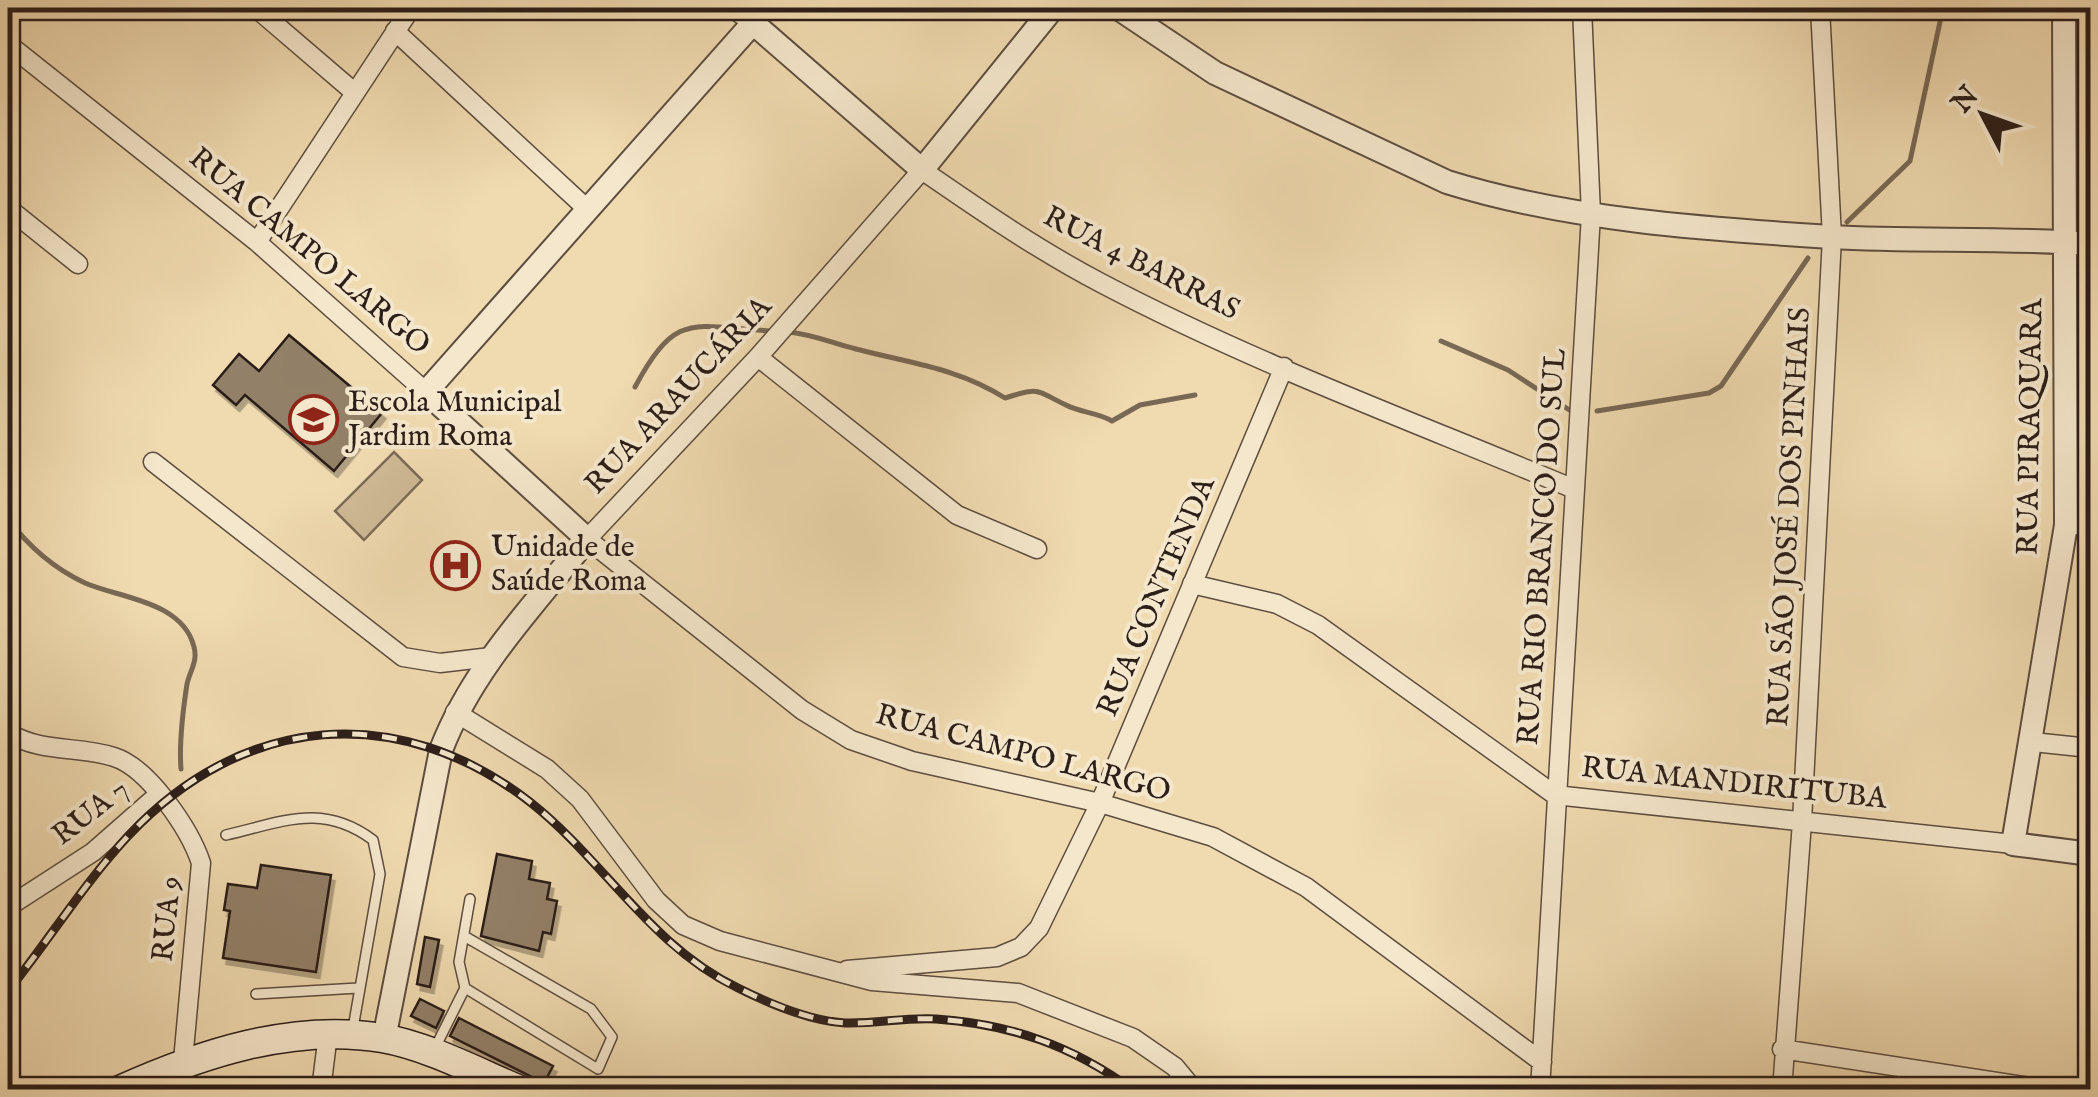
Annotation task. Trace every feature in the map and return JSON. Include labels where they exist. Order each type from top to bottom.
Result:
[{"type":"main road","points":[[120,1090],[183,1062],[228,1049],[340,1035],[384,1039],[520,1090]]},
{"type":"street","points":[[256,8],[354,92]]},
{"type":"street","points":[[257,242],[411,8]]},
{"type":"street","name":"RUA 4 BARRAS","points":[[732,8],[760,16],[922,170],[1038,248],[1104,285],[1284,367],[1574,489]]},
{"type":"street","name":"RUA ARAUCÁRIA","points":[[384,1039],[441,750],[455,712],[491,657],[587,539],[758,357],[922,170],[1053,8]]},
{"type":"street","points":[[1118,8],[1215,73],[1447,182],[1590,214],[1832,237],[2090,244]]},
{"type":"street","name":"RUA RIO BRANCO DO SUL","points":[[1540,1090],[1590,214],[1582,8]]},
{"type":"street","name":"RUA SÃO JOSÉ DOS PINHAIS","points":[[1782,1090],[1782,1049],[1802,822],[1832,237],[1820,8]]},
{"type":"street","name":"RUA PIRAQUARA","points":[[2013,844],[2066,525],[2064,8]]},
{"type":"street","points":[[426,392],[760,16]]},
{"type":"street","points":[[395,31],[586,208]]},
{"type":"street","name":"RUA CAMPO LARGO","points":[[8,44],[257,242],[587,539],[802,710],[851,740],[912,761],[1100,803],[1213,837],[1306,886],[1542,1062]]},
{"type":"street","points":[[8,208],[78,264]]},
{"type":"street","points":[[758,357],[957,515],[1037,549]]},
{"type":"street","name":"RUA CONTENDA","points":[[840,971],[997,957],[1022,947],[1039,928],[1100,803],[1284,367]]},
{"type":"street","points":[[153,462],[403,656],[440,663],[491,657]]},
{"type":"street","points":[[2066,525],[2090,525]]},
{"type":"street","name":"RUA MANDIRITUBA","points":[[1192,584],[1278,604],[1318,626],[1554,795],[2090,854]]},
{"type":"street","points":[[455,712],[558,779],[580,799],[656,900],[683,924],[720,941],[872,981],[1018,993],[1133,1038],[1174,1067],[1194,1090]]},
{"type":"street","name":"RUA 9","points":[[8,733],[47,750],[114,757],[133,767],[193,839],[201,863],[183,1062]]},
{"type":"street","points":[[2032,742],[2090,748]]},
{"type":"street","name":"RUA 7","points":[[8,907],[93,852],[158,794]]},
{"type":"street","points":[[322,1090],[340,1035]]},
{"type":"street","points":[[1782,1049],[2048,1090]]},
{"type":"lane","points":[[226,835],[309,816],[349,822],[374,840],[380,874],[358,988],[340,1035]]},
{"type":"lane","points":[[431,1055],[465,988],[459,962],[470,899]]},
{"type":"lane","points":[[464,936],[591,1010],[612,1037],[598,1069],[465,988]]},
{"type":"lane","points":[[256,994],[358,988]]},
{"type":"shaded area","points":[[394,452],[422,480],[364,540],[335,511]]},
{"type":"building","points":[[289,335],[382,413],[334,471],[245,395],[236,405],[213,385],[239,354],[259,371]]},
{"type":"building","points":[[497,854],[532,861],[529,879],[550,883],[547,899],[557,901],[551,934],[543,932],[539,951],[481,936]]},
{"type":"building","points":[[261,865],[331,875],[316,972],[223,958],[230,911],[224,910],[228,884],[257,888]]},
{"type":"building","points":[[425,937],[439,940],[430,987],[417,984]]},
{"type":"building","points":[[420,999],[444,1011],[436,1028],[411,1016]]},
{"type":"building","points":[[459,1018],[553,1066],[544,1083],[450,1036]]},
{"type":"waterway","points":[[1847,222],[1910,161],[1943,8]]},
{"type":"waterway","points":[[1597,411],[1709,393],[1721,386],[1808,258]]},
{"type":"waterway","points":[[635,387],[663,345],[690,328],[771,331]]},
{"type":"waterway","points":[[787,332],[951,373],[1005,398],[1038,392],[1112,421],[1140,405],[1195,395]]},
{"type":"waterway","points":[[1441,341],[1508,370],[1574,413]]},
{"type":"waterway","points":[[8,519],[33,548],[62,571],[164,610],[188,632],[195,657],[184,705],[181,769]]},
{"type":"railway","points":[[8,991],[113,853],[174,795],[221,764],[271,744],[323,735],[375,736],[428,747],[480,769],[530,802],[679,949],[750,994],[832,1022],[936,1019],[1015,1032],[1087,1061],[1133,1090]]},
{"type":"place","name":"Escola Municipal Jardim Roma","points":[[313,420]]},
{"type":"place","name":"Unidade de Saúde Roma","points":[[456,565]]}]
